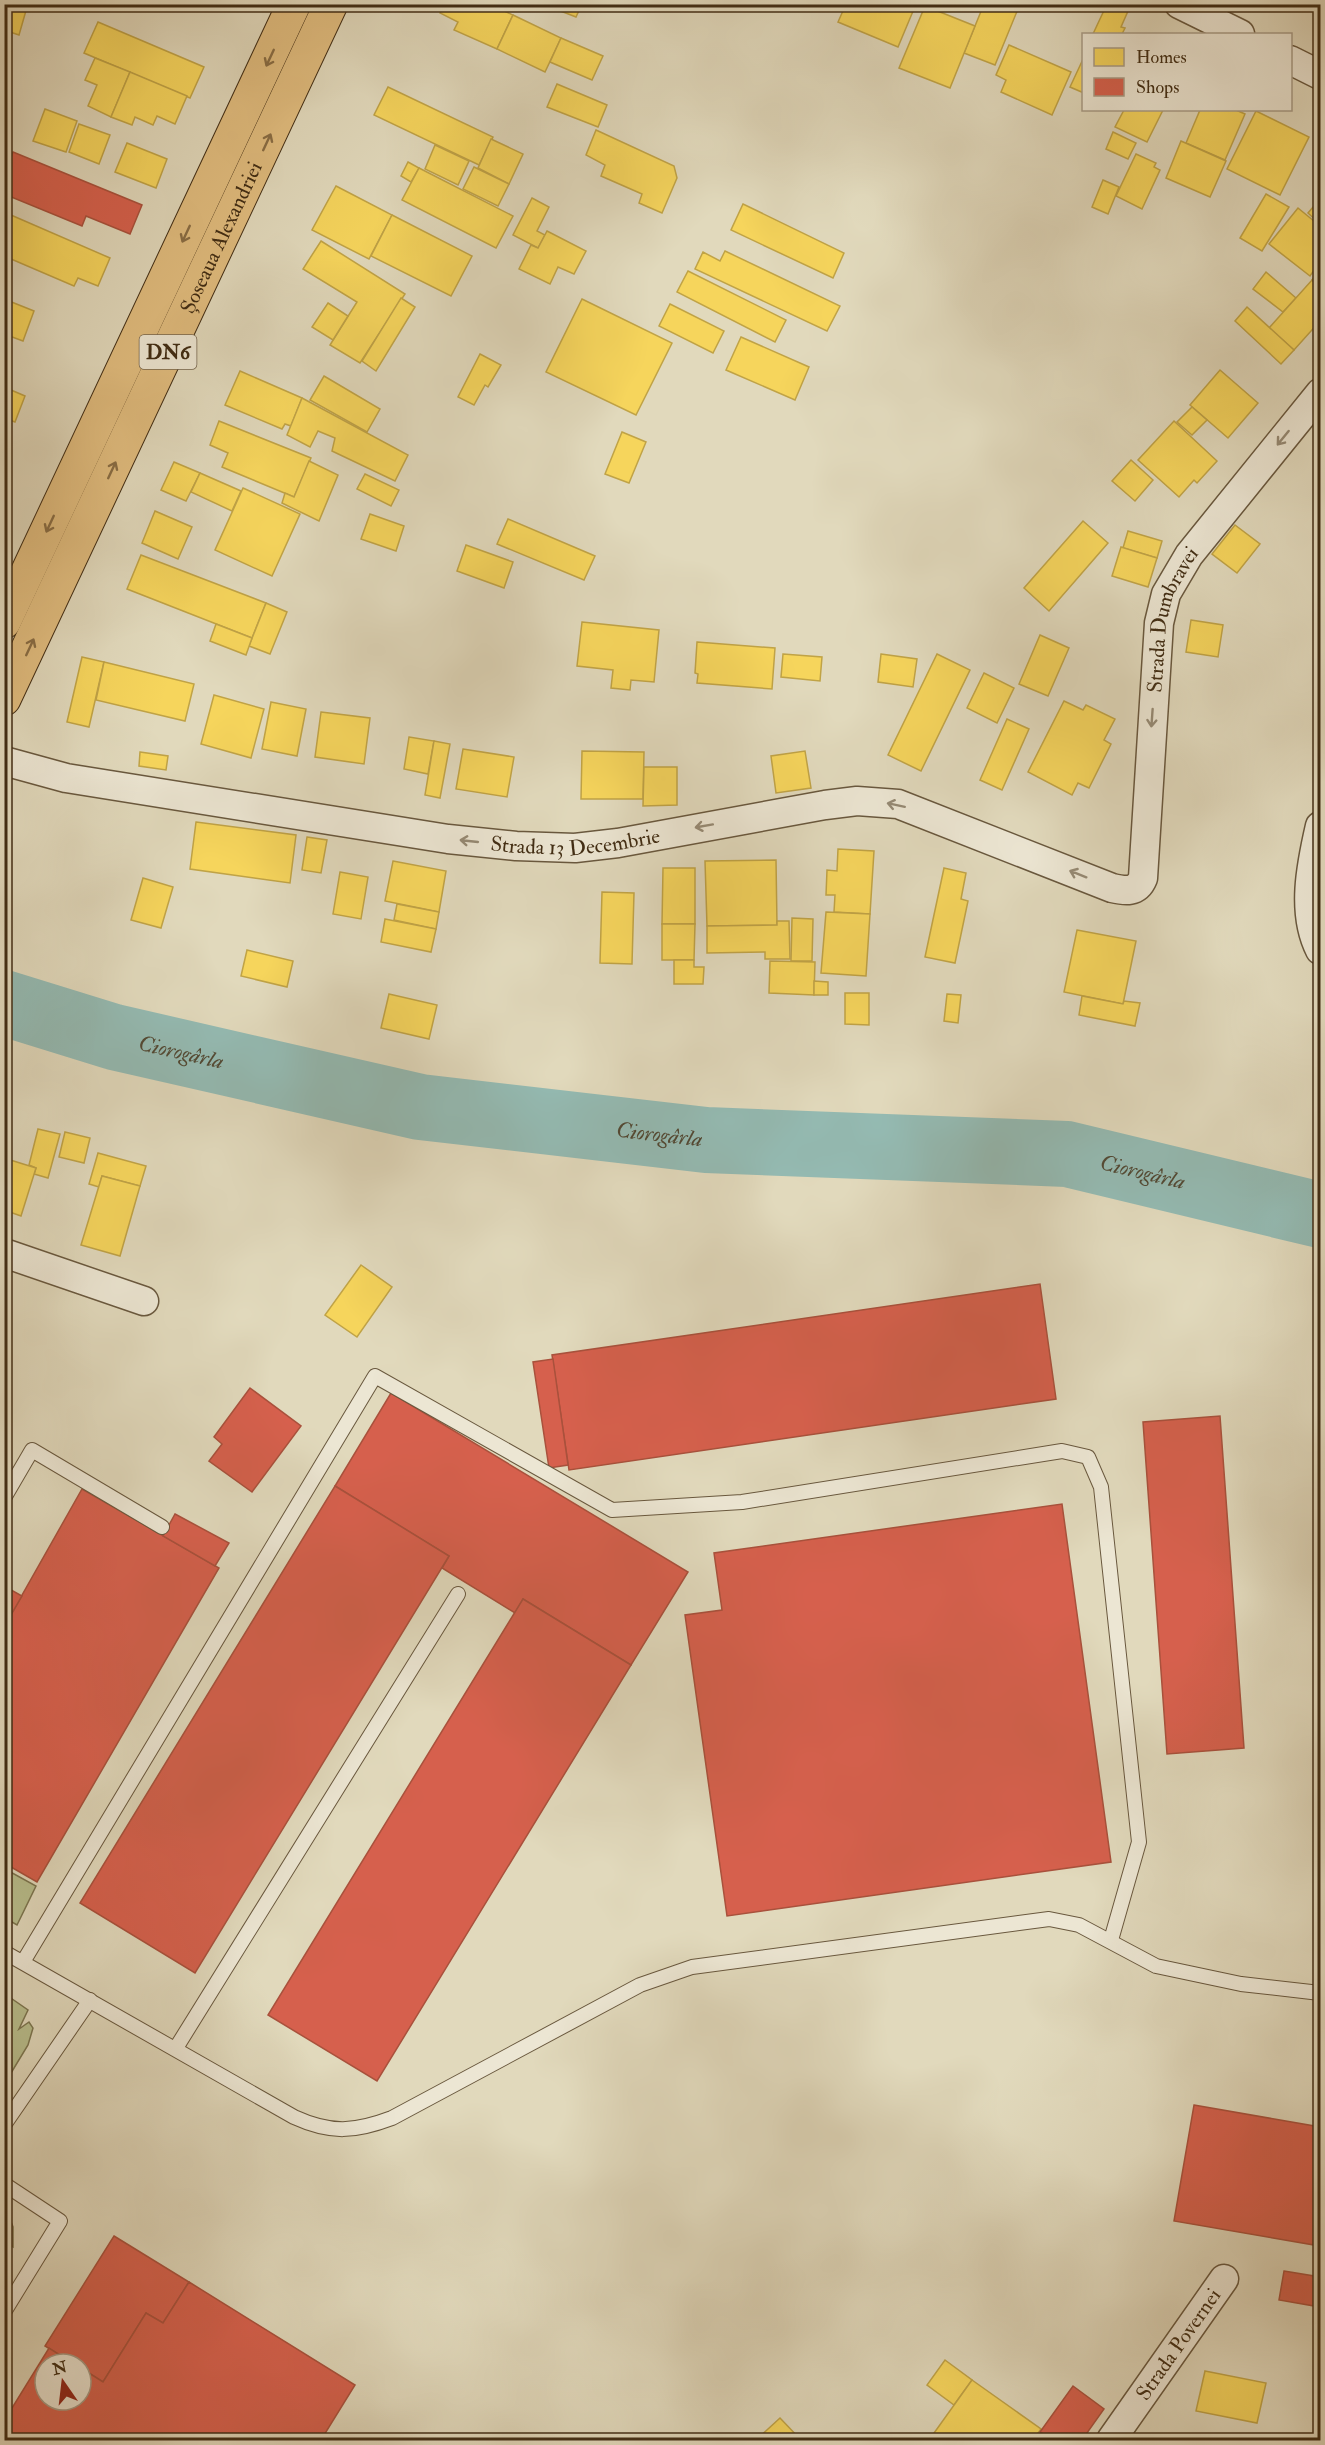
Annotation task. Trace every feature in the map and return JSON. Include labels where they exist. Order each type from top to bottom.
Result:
[{"type":"highway","name":"Șoseaua Alexandriei","points":[[4,622],[294,4]]},
{"type":"highway","name":"Șoseaua Alexandriei","points":[[4,699],[331,4]]},
{"type":"street","points":[[1179,4],[1238,33]]},
{"type":"street","points":[[1292,61],[1320,75]]},
{"type":"street","name":"Strada Dumbravei","points":[[1133,890],[1140,886],[1143,878],[1159,623],[1166,594],[1189,555],[1320,393]]},
{"type":"street","name":"Strada 13 Decembrie","points":[[4,761],[66,778],[448,839],[516,846],[575,848],[618,843],[825,805],[876,801],[917,810],[1112,888],[1124,891],[1133,890]]},
{"type":"street","points":[[1320,826],[1310,883],[1311,925],[1320,950]]},
{"type":"street","points":[[4,1253],[144,1300]]},
{"type":"street","name":"Strada Povernei","points":[[1111,2440],[1224,2279]]},
{"type":"lane","points":[[23,1962],[375,1376],[612,1510],[742,1502],[1062,1451],[1088,1456],[1101,1487],[1138,1842],[1111,1940]]},
{"type":"lane","points":[[4,1498],[32,1450],[162,1527]]},
{"type":"lane","points":[[176,2049],[458,1594]]},
{"type":"lane","points":[[4,1952],[294,2117],[317,2127],[352,2130],[370,2127],[392,2118],[640,1985],[692,1967],[1048,1918],[1079,1925],[1156,1966],[1242,1984],[1320,1994]]},
{"type":"lane","points":[[4,2125],[90,2000]]},
{"type":"lane","points":[[4,2184],[60,2221],[4,2312]]},
{"type":"green space","points":[[5,1869],[36,1886],[17,1925],[5,1918]]},
{"type":"green space","points":[[5,1994],[28,2010],[19,2029],[29,2022],[33,2028],[28,2045],[5,2083]]},
{"type":"green space","points":[[5,2206],[13,2227],[13,2247],[5,2242]]},
{"type":"building: Homes","points":[[7,4],[27,7],[19,35],[4,30],[4,14]]},
{"type":"building: Homes","points":[[444,4],[489,4],[513,15],[497,49],[454,30],[458,22],[440,13]]},
{"type":"building: Homes","points":[[560,4],[582,4],[576,17],[558,10]]},
{"type":"building: Homes","points":[[846,4],[916,4],[898,47],[838,22]]},
{"type":"building: Homes","points":[[984,4],[1020,4],[995,65],[964,53]]},
{"type":"building: Homes","points":[[1107,4],[1114,4],[1128,11],[1121,27],[1125,28],[1122,33],[1093,33]]},
{"type":"building: Homes","points":[[925,6],[975,26],[950,88],[899,68]]},
{"type":"building: Homes","points":[[513,15],[561,38],[545,72],[497,49]]},
{"type":"building: Homes","points":[[98,22],[204,67],[190,98],[84,53]]},
{"type":"building: Homes","points":[[561,38],[603,56],[592,80],[550,62]]},
{"type":"building: Homes","points":[[1009,45],[1071,72],[1052,115],[1001,92],[1006,80],[996,75]]},
{"type":"building: Homes","points":[[95,58],[130,72],[111,117],[88,106],[97,85],[85,80]]},
{"type":"building: Homes","points":[[1082,61],[1082,92],[1070,87]]},
{"type":"building: Homes","points":[[130,72],[187,96],[175,124],[157,116],[153,125],[135,117],[132,125],[111,117]]},
{"type":"building: Homes","points":[[557,84],[607,105],[598,127],[547,107]]},
{"type":"building: Homes","points":[[388,87],[493,137],[479,165],[374,115]]},
{"type":"building: Homes","points":[[45,109],[77,121],[66,152],[33,141]]},
{"type":"building: Homes","points":[[1123,111],[1162,111],[1147,142],[1115,127]]},
{"type":"building: Homes","points":[[1200,111],[1238,111],[1245,114],[1225,160],[1186,143]]},
{"type":"building: Homes","points":[[1256,111],[1309,137],[1280,195],[1227,169]]},
{"type":"building: Homes","points":[[79,124],[110,135],[99,164],[69,152]]},
{"type":"building: Homes","points":[[596,130],[674,166],[677,178],[662,213],[639,203],[642,194],[601,176],[605,165],[586,155]]},
{"type":"building: Homes","points":[[1113,132],[1136,143],[1128,159],[1106,149]]},
{"type":"building: Homes","points":[[491,139],[523,154],[509,184],[478,168]]},
{"type":"building: Homes","points":[[1181,141],[1226,161],[1210,197],[1166,178]]},
{"type":"building: Homes","points":[[127,143],[167,159],[156,188],[115,172]]},
{"type":"building: Homes","points":[[435,145],[469,161],[458,185],[425,169]]},
{"type":"building: Homes","points":[[1136,154],[1156,163],[1154,167],[1160,170],[1142,209],[1116,196]]},
{"type":"building: Homes","points":[[408,162],[419,168],[411,182],[401,176]]},
{"type":"building: Homes","points":[[474,167],[509,184],[498,206],[463,189]]},
{"type":"building: Homes","points":[[419,168],[513,216],[496,248],[402,200]]},
{"type":"building: Homes","points":[[1103,180],[1119,187],[1108,214],[1092,207]]},
{"type":"building: Homes","points":[[336,186],[392,215],[369,259],[312,230]]},
{"type":"building: Homes","points":[[1266,194],[1289,207],[1262,251],[1240,238]]},
{"type":"building: Homes","points":[[532,198],[549,207],[537,231],[545,235],[538,248],[513,235]]},
{"type":"building: Homes","points":[[1320,199],[1320,224],[1308,213]]},
{"type":"building: Homes","points":[[743,204],[844,253],[833,278],[731,230]]},
{"type":"building: Homes","points":[[1298,208],[1320,226],[1320,262],[1310,276],[1269,244]]},
{"type":"building: Homes","points":[[4,212],[110,258],[98,286],[78,278],[74,286],[4,256]]},
{"type":"building: Homes","points":[[392,215],[472,256],[451,296],[371,256]]},
{"type":"building: Homes","points":[[547,231],[586,251],[574,274],[558,267],[550,284],[519,269],[531,245],[538,248]]},
{"type":"building: Homes","points":[[321,241],[405,294],[360,363],[330,345],[357,302],[303,269]]},
{"type":"building: Homes","points":[[725,251],[840,306],[827,331],[695,269],[703,252],[720,261]]},
{"type":"building: Homes","points":[[1320,270],[1320,288],[1312,280]]},
{"type":"building: Homes","points":[[688,271],[786,320],[775,342],[677,292]]},
{"type":"building: Homes","points":[[1266,272],[1296,298],[1283,312],[1253,289]]},
{"type":"building: Homes","points":[[1312,280],[1320,288],[1320,321],[1294,350],[1269,328]]},
{"type":"building: Homes","points":[[401,298],[415,307],[376,371],[362,361]]},
{"type":"building: Homes","points":[[4,299],[34,311],[23,341],[4,334]]},
{"type":"building: Homes","points":[[582,299],[672,343],[636,415],[546,372]]},
{"type":"building: Homes","points":[[328,303],[348,316],[333,340],[312,327]]},
{"type":"building: Homes","points":[[670,304],[724,331],[713,353],[659,326]]},
{"type":"building: Homes","points":[[1247,307],[1294,350],[1281,364],[1235,321]]},
{"type":"building: Homes","points":[[741,337],[809,367],[795,400],[726,370]]},
{"type":"building: Homes","points":[[480,354],[501,365],[488,387],[485,385],[474,405],[458,397]]},
{"type":"building: Homes","points":[[1220,370],[1258,403],[1228,438],[1190,405]]},
{"type":"building: Homes","points":[[240,371],[302,398],[291,426],[285,424],[282,429],[225,405]]},
{"type":"building: Homes","points":[[324,376],[380,409],[367,432],[310,400]]},
{"type":"building: Homes","points":[[4,387],[25,396],[15,422],[4,418]]},
{"type":"building: Homes","points":[[302,398],[408,455],[395,481],[332,451],[335,438],[318,431],[310,447],[287,435]]},
{"type":"building: Homes","points":[[1192,407],[1207,420],[1192,435],[1177,422]]},
{"type":"building: Homes","points":[[219,421],[311,458],[294,497],[222,467],[228,453],[210,445]]},
{"type":"building: Homes","points":[[1174,421],[1217,461],[1197,483],[1194,480],[1179,497],[1138,460]]},
{"type":"building: Homes","points":[[622,432],[646,442],[629,483],[605,474]]},
{"type":"building: Homes","points":[[1131,460],[1153,480],[1135,501],[1112,481]]},
{"type":"building: Homes","points":[[309,461],[338,475],[319,521],[282,503],[285,493],[294,497]]},
{"type":"building: Homes","points":[[174,462],[200,473],[186,501],[161,490]]},
{"type":"building: Homes","points":[[200,473],[241,491],[232,511],[191,492]]},
{"type":"building: Homes","points":[[365,474],[399,490],[391,506],[357,489]]},
{"type":"building: Homes","points":[[243,488],[300,514],[272,576],[215,550]]},
{"type":"building: Homes","points":[[155,511],[192,527],[178,559],[142,543]]},
{"type":"building: Homes","points":[[370,514],[404,526],[396,551],[361,539]]},
{"type":"building: Homes","points":[[508,519],[595,556],[584,580],[497,544]]},
{"type":"building: Homes","points":[[1083,521],[1108,543],[1049,611],[1024,588]]},
{"type":"building: Homes","points":[[1235,525],[1260,544],[1237,573],[1212,554]]},
{"type":"building: Homes","points":[[1128,531],[1162,541],[1157,558],[1123,548]]},
{"type":"building: Homes","points":[[466,545],[513,562],[504,588],[457,571]]},
{"type":"building: Homes","points":[[1121,547],[1157,558],[1148,587],[1112,576]]},
{"type":"building: Homes","points":[[141,555],[266,603],[252,638],[127,589]]},
{"type":"building: Homes","points":[[266,603],[287,612],[270,654],[249,646]]},
{"type":"building: Homes","points":[[1191,620],[1223,625],[1218,657],[1186,652]]},
{"type":"building: Homes","points":[[582,622],[659,630],[654,682],[631,680],[630,690],[611,688],[613,670],[577,666]]},
{"type":"building: Homes","points":[[216,624],[252,638],[246,655],[210,641]]},
{"type":"building: Homes","points":[[1040,635],[1069,648],[1048,696],[1019,684]]},
{"type":"building: Homes","points":[[697,642],[775,648],[772,689],[697,683],[698,674],[695,673]]},
{"type":"building: Homes","points":[[783,654],[822,657],[820,681],[781,677]]},
{"type":"building: Homes","points":[[881,654],[917,659],[913,687],[878,682]]},
{"type":"building: Homes","points":[[937,654],[970,670],[921,771],[888,755]]},
{"type":"building: Homes","points":[[82,657],[104,662],[89,727],[67,722]]},
{"type":"building: Homes","points":[[104,662],[194,684],[185,721],[96,700]]},
{"type":"building: Homes","points":[[984,673],[1014,688],[997,723],[967,708]]},
{"type":"building: Homes","points":[[214,695],[264,709],[251,758],[201,744]]},
{"type":"building: Homes","points":[[1064,701],[1083,710],[1086,705],[1115,719],[1104,740],[1111,744],[1089,788],[1078,783],[1072,795],[1028,772]]},
{"type":"building: Homes","points":[[271,702],[306,709],[297,756],[262,749]]},
{"type":"building: Homes","points":[[321,712],[370,718],[364,764],[315,757]]},
{"type":"building: Homes","points":[[1007,719],[1029,729],[1002,790],[980,780]]},
{"type":"building: Homes","points":[[409,737],[434,741],[428,774],[404,769]]},
{"type":"building: Homes","points":[[434,741],[450,744],[440,798],[425,795]]},
{"type":"building: Homes","points":[[463,749],[514,757],[507,797],[456,789]]},
{"type":"building: Homes","points":[[582,751],[644,752],[643,799],[581,799]]},
{"type":"building: Homes","points":[[805,751],[811,788],[776,793],[771,756]]},
{"type":"building: Homes","points":[[140,752],[168,756],[166,770],[139,766]]},
{"type":"building: Homes","points":[[644,767],[677,767],[677,805],[643,806]]},
{"type":"building: Homes","points":[[196,822],[296,835],[290,883],[190,869]]},
{"type":"building: Homes","points":[[307,837],[327,840],[321,873],[302,870]]},
{"type":"building: Homes","points":[[838,849],[874,851],[870,914],[834,912],[835,895],[826,895],[827,870],[837,871]]},
{"type":"building: Homes","points":[[776,860],[777,925],[707,926],[705,861]]},
{"type":"building: Homes","points":[[393,861],[446,871],[439,912],[385,901]]},
{"type":"building: Homes","points":[[663,868],[695,868],[695,924],[662,924]]},
{"type":"building: Homes","points":[[944,868],[966,873],[961,899],[968,901],[955,963],[925,957]]},
{"type":"building: Homes","points":[[340,872],[368,877],[361,919],[333,914]]},
{"type":"building: Homes","points":[[143,878],[173,887],[161,928],[131,920]]},
{"type":"building: Homes","points":[[602,892],[634,893],[632,964],[600,963]]},
{"type":"building: Homes","points":[[397,904],[439,912],[436,929],[394,920]]},
{"type":"building: Homes","points":[[826,912],[870,914],[866,976],[821,973]]},
{"type":"building: Homes","points":[[792,918],[813,919],[812,961],[791,961]]},
{"type":"building: Homes","points":[[385,919],[436,929],[431,952],[381,942]]},
{"type":"building: Homes","points":[[777,921],[789,921],[790,959],[765,959],[765,952],[707,953],[707,926],[777,925]]},
{"type":"building: Homes","points":[[662,924],[695,924],[694,960],[662,960]]},
{"type":"building: Homes","points":[[1077,930],[1136,941],[1123,1004],[1064,992]]},
{"type":"building: Homes","points":[[247,950],[293,961],[287,987],[241,976]]},
{"type":"building: Homes","points":[[674,960],[694,960],[694,967],[704,967],[703,984],[674,984]]},
{"type":"building: Homes","points":[[770,961],[815,962],[814,995],[769,993]]},
{"type":"building: Homes","points":[[814,981],[828,982],[828,995],[814,995]]},
{"type":"building: Homes","points":[[845,993],[869,993],[869,1025],[845,1024]]},
{"type":"building: Homes","points":[[389,994],[437,1005],[429,1039],[381,1028]]},
{"type":"building: Homes","points":[[947,994],[961,995],[958,1023],[944,1021]]},
{"type":"building: Homes","points":[[1082,996],[1123,1004],[1124,1001],[1140,1003],[1135,1026],[1079,1015]]},
{"type":"building: Homes","points":[[38,1129],[60,1134],[48,1178],[34,1174],[36,1168],[29,1165]]},
{"type":"building: Homes","points":[[65,1132],[90,1138],[84,1163],[59,1157]]},
{"type":"building: Homes","points":[[98,1153],[146,1166],[140,1186],[102,1176],[99,1187],[89,1184]]},
{"type":"building: Homes","points":[[4,1158],[36,1168],[21,1216],[4,1210]]},
{"type":"building: Homes","points":[[102,1176],[140,1186],[120,1256],[81,1245]]},
{"type":"building: Homes","points":[[361,1265],[392,1287],[357,1337],[325,1315]]},
{"type":"building: Homes","points":[[945,2360],[972,2380],[954,2405],[927,2385]]},
{"type":"building: Homes","points":[[1205,2371],[1266,2383],[1257,2423],[1196,2411]]},
{"type":"building: Homes","points":[[972,2380],[1041,2429],[1033,2440],[929,2440]]},
{"type":"building: Homes","points":[[780,2418],[801,2440],[756,2440]]},
{"type":"building: Shops","points":[[13,152],[142,205],[130,234],[86,216],[82,226],[4,194],[4,173]]},
{"type":"building: Shops","points":[[1040,1284],[1056,1399],[569,1470],[552,1355]]},
{"type":"building: Shops","points":[[553,1359],[568,1465],[549,1468],[533,1362]]},
{"type":"building: Shops","points":[[250,1388],[301,1426],[252,1492],[209,1461],[222,1444],[214,1437]]},
{"type":"building: Shops","points":[[391,1393],[688,1572],[631,1665],[523,1599],[515,1613],[442,1568],[449,1556],[335,1486]]},
{"type":"building: Shops","points":[[1220,1416],[1244,1748],[1167,1754],[1143,1422]]},
{"type":"building: Shops","points":[[335,1486],[449,1556],[195,1973],[80,1903]]},
{"type":"building: Shops","points":[[82,1489],[219,1568],[37,1882],[4,1863],[4,1627]]},
{"type":"building: Shops","points":[[1062,1504],[1111,1862],[727,1916],[685,1615],[722,1610],[714,1553]]},
{"type":"building: Shops","points":[[175,1514],[229,1543],[215,1566],[163,1536]]},
{"type":"building: Shops","points":[[4,1586],[22,1596],[4,1627]]},
{"type":"building: Shops","points":[[523,1599],[631,1665],[377,2081],[268,2015]]},
{"type":"building: Shops","points":[[1194,2105],[1320,2127],[1320,2246],[1174,2221]]},
{"type":"building: Shops","points":[[114,2236],[189,2282],[163,2323],[146,2313],[103,2382],[93,2376],[93,2352],[55,2352],[45,2346]]},
{"type":"building: Shops","points":[[1284,2271],[1320,2277],[1320,2307],[1279,2300]]},
{"type":"building: Shops","points":[[189,2282],[355,2385],[321,2440],[4,2440],[4,2421],[33,2374],[33,2412],[93,2412],[93,2376],[103,2382],[146,2313],[163,2323]]},
{"type":"building: Shops","points":[[1073,2386],[1104,2409],[1082,2440],[1053,2440],[1040,2432]]},
{"type":"waterway","name":"Ciorogârla","points":[[4,1003],[114,1037],[420,1107],[706,1140],[1067,1154],[1320,1215]]}]
